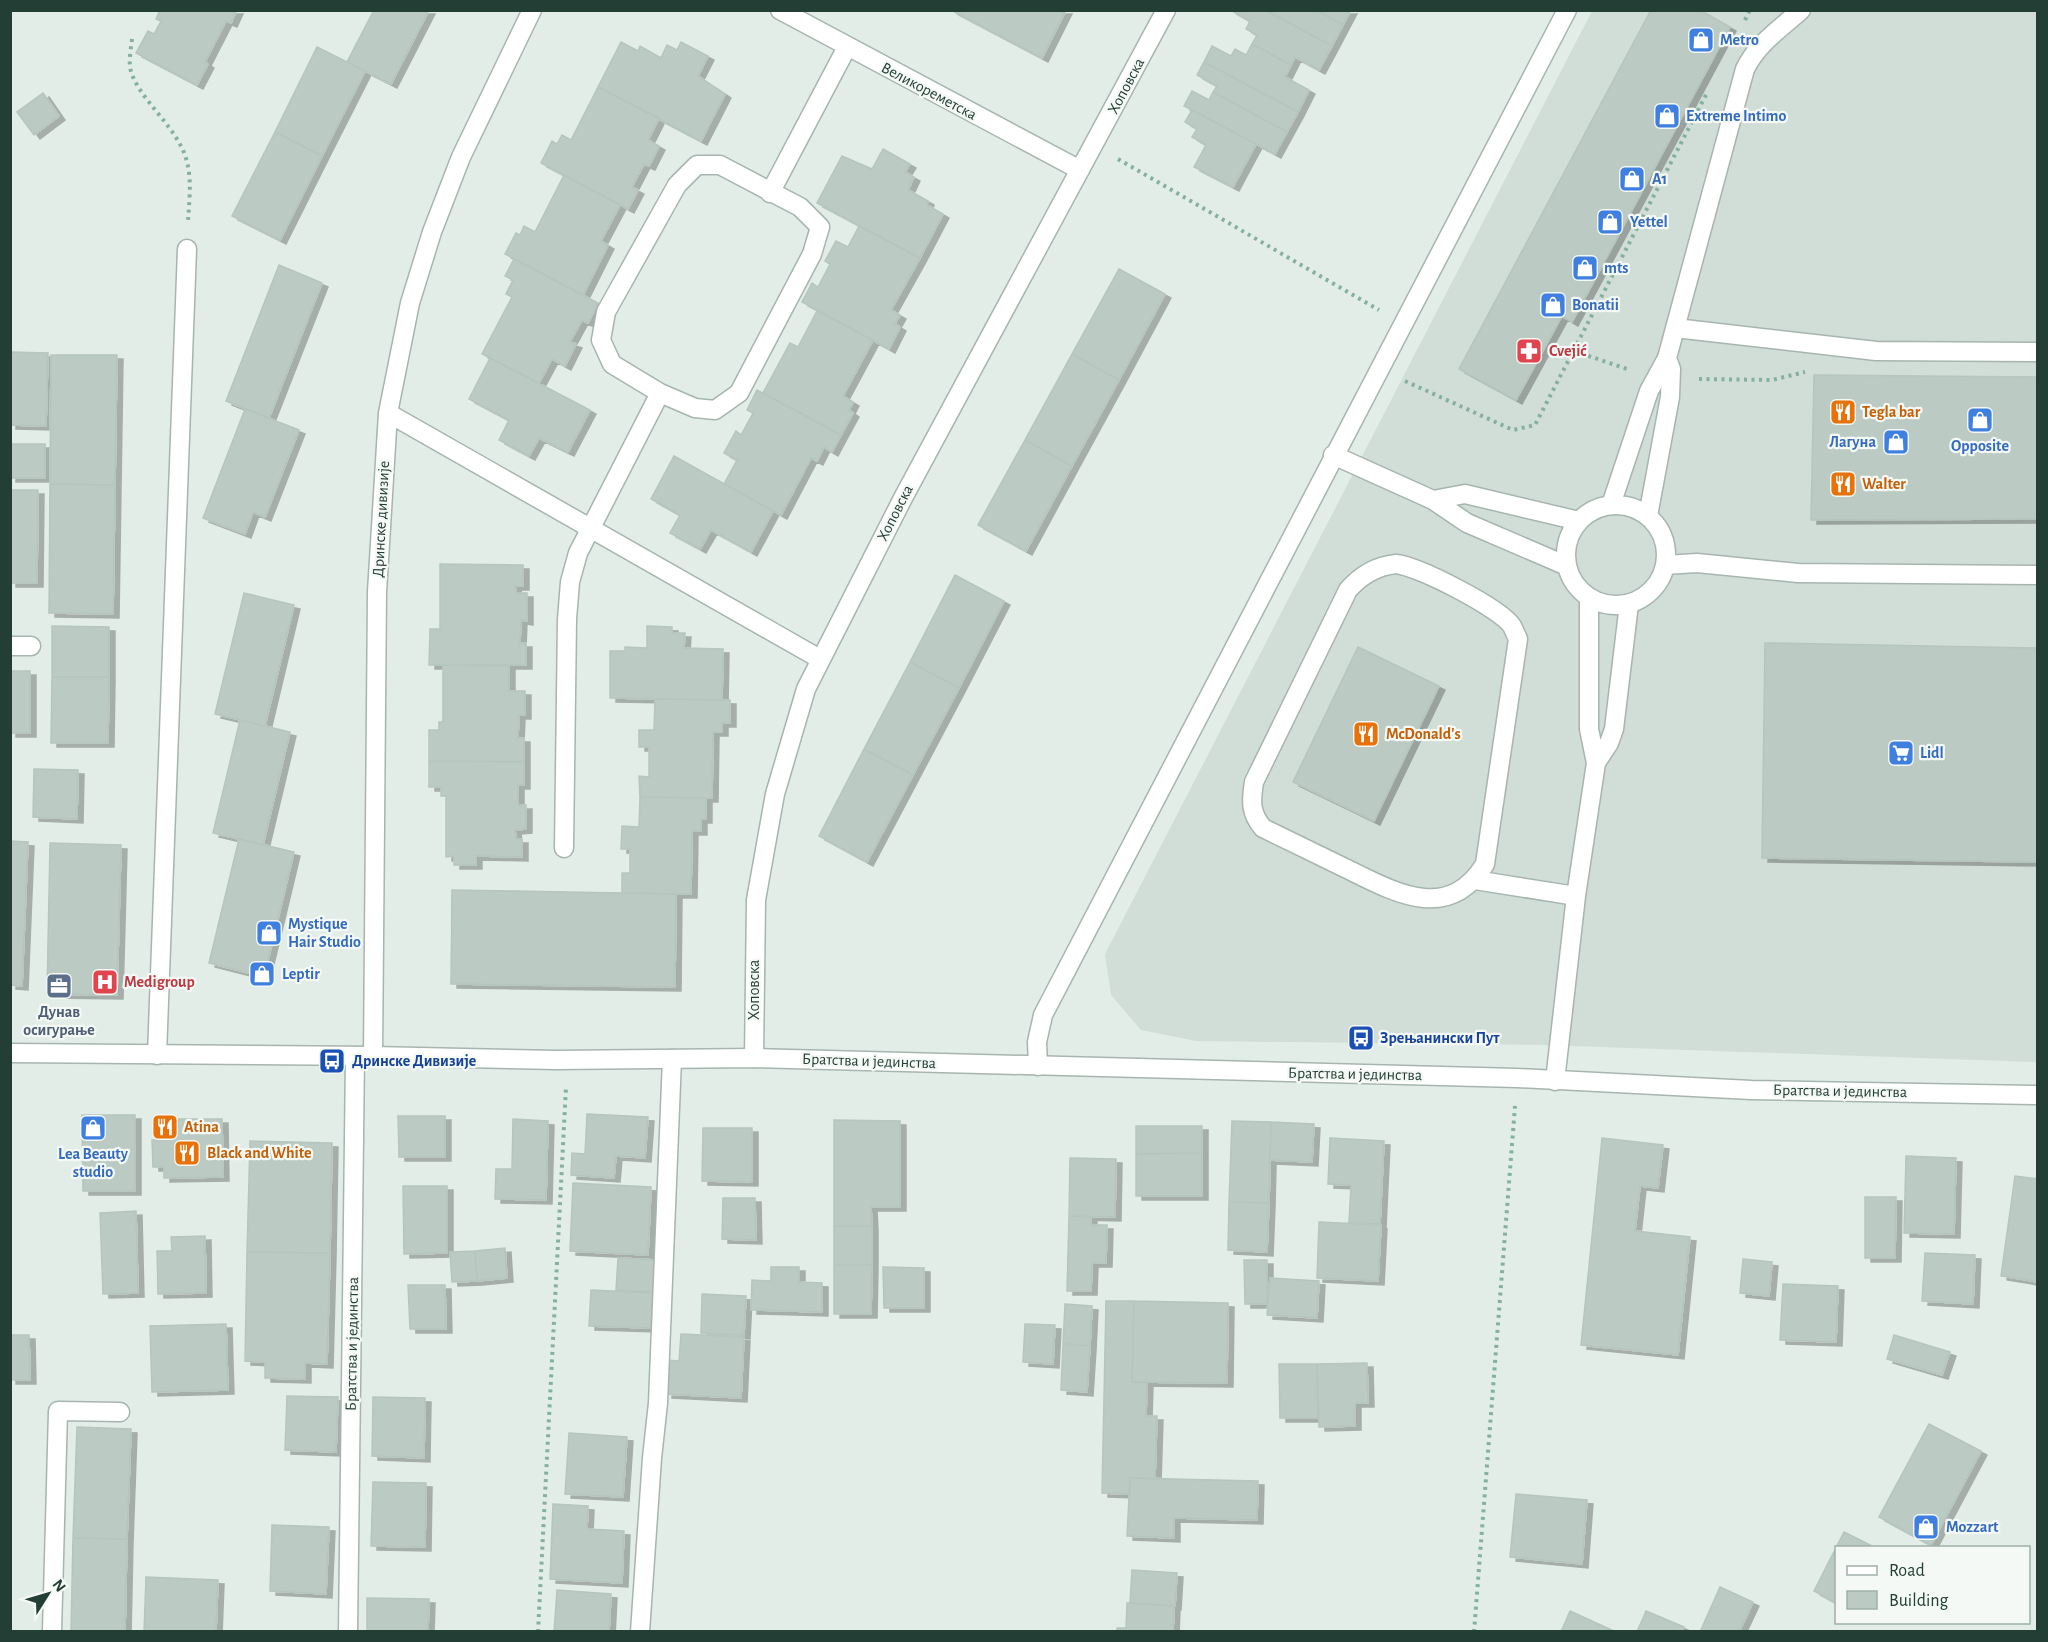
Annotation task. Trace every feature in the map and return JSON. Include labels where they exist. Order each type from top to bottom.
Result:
[{"type":"street","name":"Дринске дивизије","points":[[364,1056],[377,592],[388,413],[410,303],[432,232],[461,158],[532,10]]},
{"type":"street","name":"Великореметска","points":[[780,10],[1080,170]]},
{"type":"street","name":"Хоповска","points":[[754,1058],[756,900],[775,794],[806,689],[903,498],[1166,10]]},
{"type":"street","points":[[1038,1066],[1037,1042],[1043,1015],[1567,10]]},
{"type":"street","points":[[1611,505],[1648,391],[1667,358],[1745,69],[1752,54],[1764,41],[1801,10]]},
{"type":"street","points":[[770,193],[847,47]]},
{"type":"street","points":[[697,165],[720,165],[800,207],[820,227],[813,254],[739,393],[715,410],[695,408],[660,393],[612,364],[601,340],[606,312],[677,185],[697,165]]},
{"type":"street","points":[[157,1055],[187,249]]},
{"type":"street","points":[[1675,328],[1876,351],[2037,352]]},
{"type":"street","points":[[1648,516],[1670,397],[1671,369],[1667,358]]},
{"type":"street","points":[[564,848],[567,619],[570,582],[578,553],[660,393]]},
{"type":"street","points":[[388,413],[820,659]]},
{"type":"street","points":[[1333,455],[1433,500],[1467,523],[1567,566]]},
{"type":"street","points":[[1433,500],[1465,494],[1579,521]]},
{"type":"street","points":[[1611,505],[1637,509],[1648,516],[1663,538],[1665,565],[1661,578],[1653,590],[1629,604],[1616,606],[1590,598],[1579,590],[1567,566],[1567,542],[1579,521],[1593,510],[1611,505]]},
{"type":"street","points":[[1665,565],[1697,563],[1798,573],[2037,575]]},
{"type":"street","points":[[1396,564],[1420,569],[1495,611],[1512,626],[1518,639],[1488,850],[1485,864],[1475,880],[1465,889],[1441,898],[1400,895],[1263,828],[1252,814],[1254,782],[1348,590],[1360,578],[1379,567],[1396,564]]},
{"type":"street","points":[[1555,1081],[1576,896],[1596,763],[1588,729],[1590,598]]},
{"type":"street","points":[[1596,763],[1609,744],[1614,729],[1629,604]]},
{"type":"street","points":[[10,646],[31,646]]},
{"type":"street","points":[[1475,880],[1576,896]]},
{"type":"street","name":"Братства и јединства","points":[[10,1053],[567,1060],[754,1058],[1517,1078],[1751,1090],[2037,1095]]},
{"type":"street","name":"Братства и јединства","points":[[348,1632],[364,1056]]},
{"type":"street","points":[[640,1632],[648,1503],[658,1403],[672,1059]]},
{"type":"street","points":[[52,1632],[58,1411],[120,1412]]},
{"type":"path","points":[[1744,22],[1750,10]]},
{"type":"path","points":[[132,39],[130,67],[134,80],[166,122],[187,161],[190,187],[187,249]]},
{"type":"path","points":[[1380,370],[1513,430],[1535,425],[1711,85]]},
{"type":"path","points":[[1094,145],[1404,324]]},
{"type":"path","points":[[538,1632],[567,1060]]},
{"type":"path","points":[[1474,1632],[1517,1078]]},
{"type":"shaded area","points":[[1592,11],[2037,11],[2037,1062],[1543,1045],[1196,1041],[1141,1030],[1111,995],[1105,954]]},
{"type":"building","points":[[160,10],[237,10],[231,23],[226,21],[205,62],[208,64],[197,85],[136,53],[148,31],[154,34],[161,21],[156,19]]},
{"type":"building","points":[[374,10],[429,10],[391,84],[347,62]]},
{"type":"building","points":[[951,10],[1066,10],[1042,58]]},
{"type":"building","points":[[1265,10],[1316,10],[1343,25],[1332,46]]},
{"type":"building","points":[[1265,10],[1332,46],[1319,70],[1295,57],[1291,65],[1252,44],[1257,35],[1246,29],[1250,21],[1232,11]]},
{"type":"building","points":[[1316,10],[1351,10],[1343,25]]},
{"type":"building","points":[[1651,10],[1700,10],[1730,27],[1572,322],[1562,316],[1516,400],[1459,369]]},
{"type":"building","points":[[621,42],[638,51],[640,46],[661,58],[667,45],[677,50],[681,42],[708,56],[698,76],[725,94],[701,141],[598,87]]},
{"type":"building","points":[[1252,44],[1291,65],[1285,77],[1309,90],[1298,112],[1204,62],[1212,46],[1231,56],[1235,49],[1246,55]]},
{"type":"building","points":[[317,47],[365,71],[322,156],[275,132]]},
{"type":"building","points":[[1204,62],[1298,112],[1287,132],[1213,92],[1217,86],[1197,75]]},
{"type":"building","points":[[598,87],[659,118],[648,140],[659,146],[649,166],[644,164],[632,187],[638,190],[628,209],[541,163],[552,141],[557,144],[562,135],[571,140]]},
{"type":"building","points":[[1192,91],[1209,100],[1213,92],[1287,132],[1275,154],[1184,106]]},
{"type":"building","points":[[43,93],[59,116],[34,135],[17,112]]},
{"type":"building","points":[[1192,110],[1256,144],[1233,187],[1194,167],[1206,145],[1192,137],[1197,129],[1185,122]]},
{"type":"building","points":[[275,132],[322,156],[280,240],[232,216]]},
{"type":"building","points":[[883,149],[910,164],[905,172],[914,177],[908,190],[928,201],[927,205],[943,214],[920,258],[817,203],[842,156],[872,169]]},
{"type":"building","points":[[564,175],[620,205],[601,241],[608,245],[583,295],[505,254],[516,233],[520,235],[524,226],[535,232]]},
{"type":"building","points":[[859,226],[920,258],[891,310],[900,315],[895,324],[900,327],[889,349],[802,302],[812,283],[818,287],[830,264],[825,261],[836,241],[848,247]]},
{"type":"building","points":[[514,259],[598,303],[588,323],[582,320],[570,342],[576,344],[565,366],[552,359],[539,383],[482,354],[512,297],[506,294],[513,280],[505,276]]},
{"type":"building","points":[[279,265],[322,283],[269,418],[226,401]]},
{"type":"building","points":[[1119,269],[1165,294],[1119,380],[1072,354]]},
{"type":"building","points":[[817,311],[873,340],[843,396],[853,402],[849,410],[853,413],[841,435],[763,393],[790,343],[798,347]]},
{"type":"building","points":[[10,352],[48,353],[46,426],[10,425]]},
{"type":"building","points":[[1072,354],[1119,380],[1072,466],[1025,440]]},
{"type":"building","points":[[51,355],[117,355],[115,485],[50,484]]},
{"type":"building","points":[[490,358],[590,410],[568,452],[539,438],[529,456],[499,440],[509,420],[469,399]]},
{"type":"building","points":[[1814,375],[2038,377],[2038,519],[1811,520]]},
{"type":"building","points":[[757,390],[841,435],[832,452],[824,447],[817,461],[811,458],[781,515],[724,484],[737,460],[724,453],[736,431],[741,435],[753,413],[747,410]]},
{"type":"building","points":[[245,409],[299,430],[265,517],[253,512],[245,534],[203,518]]},
{"type":"building","points":[[1025,440],[1072,466],[1026,551],[978,525]]},
{"type":"building","points":[[10,444],[45,444],[45,478],[10,478]]},
{"type":"building","points":[[674,456],[773,511],[751,552],[711,530],[700,549],[670,533],[680,515],[651,499]]},
{"type":"building","points":[[50,484],[115,485],[113,614],[49,613]]},
{"type":"building","points":[[10,490],[38,490],[37,583],[10,583]]},
{"type":"building","points":[[440,564],[523,565],[523,586],[515,586],[516,593],[527,593],[527,621],[521,620],[520,643],[526,643],[526,665],[429,665],[430,629],[440,629]]},
{"type":"building","points":[[955,575],[1004,601],[959,688],[910,662]]},
{"type":"building","points":[[244,593],[294,605],[265,726],[215,714]]},
{"type":"building","points":[[52,626],[109,627],[109,677],[52,677]]},
{"type":"building","points":[[647,626],[672,627],[672,633],[685,633],[684,648],[723,649],[722,700],[610,698],[610,651],[625,651],[625,647],[647,648]]},
{"type":"building","name":"Lidl","points":[[1765,643],[2038,648],[2038,862],[1762,858]]},
{"type":"building","name":"McDonald's","points":[[1358,647],[1439,686],[1374,821],[1293,782]]},
{"type":"building","points":[[910,662],[959,688],[913,775],[864,749]]},
{"type":"building","points":[[443,665],[509,666],[509,691],[525,691],[525,715],[519,715],[518,738],[524,738],[524,762],[429,761],[429,730],[439,730],[439,722],[443,722]]},
{"type":"building","points":[[10,671],[30,671],[30,733],[10,733]]},
{"type":"building","points":[[52,677],[109,677],[108,743],[51,743]]},
{"type":"building","points":[[655,699],[730,700],[730,723],[722,723],[722,732],[713,732],[712,798],[640,797],[639,776],[649,777],[649,747],[639,747],[639,730],[654,730]]},
{"type":"building","points":[[240,720],[290,732],[263,845],[213,833]]},
{"type":"building","points":[[864,749],[913,775],[867,862],[819,836]]},
{"type":"building","points":[[429,761],[524,762],[524,785],[518,785],[518,805],[526,805],[526,829],[515,830],[516,839],[522,839],[522,857],[476,856],[476,865],[454,865],[454,856],[446,857],[446,796],[441,796],[441,787],[429,787]]},
{"type":"building","points":[[34,769],[78,770],[77,819],[33,817]]},
{"type":"building","points":[[640,797],[706,798],[706,819],[701,819],[701,831],[692,831],[691,894],[622,893],[622,873],[630,873],[630,849],[621,849],[622,826],[639,827]]},
{"type":"building","points":[[239,839],[294,852],[264,977],[209,963]]},
{"type":"building","points":[[10,841],[28,842],[22,986],[10,985]]},
{"type":"building","points":[[50,843],[121,845],[117,995],[47,994]]},
{"type":"building","points":[[452,890],[676,894],[675,987],[451,984]]},
{"type":"building","points":[[587,1114],[648,1117],[645,1158],[616,1156],[614,1178],[571,1175],[572,1153],[585,1154]]},
{"type":"building","points":[[82,1115],[135,1115],[135,1191],[83,1191]]},
{"type":"building","points":[[398,1116],[445,1116],[445,1157],[399,1157]]},
{"type":"building","name":"Black and White","points":[[164,1119],[222,1119],[223,1177],[164,1178],[164,1167],[153,1167],[152,1140],[164,1140]]},
{"type":"building","points":[[513,1119],[548,1121],[546,1200],[495,1199],[496,1169],[512,1169]]},
{"type":"building","points":[[834,1120],[900,1121],[900,1207],[871,1207],[872,1226],[834,1226]]},
{"type":"building","points":[[1232,1121],[1271,1122],[1269,1203],[1229,1202]]},
{"type":"building","points":[[1271,1122],[1314,1124],[1312,1162],[1270,1160]]},
{"type":"building","points":[[1136,1126],[1202,1126],[1202,1153],[1136,1154]]},
{"type":"building","points":[[703,1128],[752,1128],[752,1182],[702,1181]]},
{"type":"building","points":[[1330,1138],[1384,1141],[1380,1224],[1349,1223],[1351,1185],[1328,1184]]},
{"type":"building","points":[[1602,1138],[1663,1145],[1658,1188],[1640,1186],[1635,1231],[1690,1237],[1678,1355],[1581,1345]]},
{"type":"building","points":[[250,1141],[332,1143],[330,1253],[247,1252]]},
{"type":"building","points":[[1202,1153],[1202,1196],[1136,1196],[1136,1154]]},
{"type":"building","points":[[1906,1156],[1956,1158],[1954,1234],[1904,1233]]},
{"type":"building","points":[[1070,1158],[1116,1159],[1115,1217],[1069,1216]]},
{"type":"building","points":[[2015,1176],[2038,1179],[2038,1282],[2001,1276]]},
{"type":"building","points":[[573,1183],[651,1187],[648,1255],[570,1251]]},
{"type":"building","points":[[403,1186],[447,1186],[447,1253],[404,1254]]},
{"type":"building","points":[[1865,1197],[1896,1197],[1895,1258],[1865,1258]]},
{"type":"building","points":[[723,1198],[755,1198],[756,1240],[722,1239]]},
{"type":"building","points":[[1229,1202],[1269,1203],[1267,1252],[1228,1250]]},
{"type":"building","points":[[136,1211],[138,1293],[103,1294],[100,1213]]},
{"type":"building","points":[[1069,1216],[1091,1217],[1091,1225],[1107,1225],[1106,1263],[1092,1263],[1091,1291],[1067,1291]]},
{"type":"building","points":[[1319,1222],[1381,1225],[1378,1281],[1317,1278]]},
{"type":"building","points":[[834,1226],[872,1226],[872,1265],[834,1265]]},
{"type":"building","points":[[205,1236],[206,1293],[158,1294],[157,1251],[172,1251],[171,1237]]},
{"type":"building","points":[[505,1248],[507,1278],[477,1281],[475,1251]]},
{"type":"building","points":[[475,1251],[477,1281],[452,1282],[450,1252]]},
{"type":"building","points":[[247,1252],[330,1253],[327,1364],[305,1363],[305,1379],[265,1378],[265,1362],[245,1361]]},
{"type":"building","points":[[1925,1253],[1975,1255],[1973,1304],[1922,1301]]},
{"type":"building","points":[[618,1258],[655,1260],[653,1292],[616,1290]]},
{"type":"building","points":[[1743,1259],[1772,1262],[1769,1296],[1740,1293]]},
{"type":"building","points":[[1244,1260],[1267,1260],[1267,1304],[1245,1304]]},
{"type":"building","points":[[834,1265],[872,1265],[871,1314],[834,1314]]},
{"type":"building","points":[[771,1267],[799,1267],[799,1282],[822,1283],[822,1312],[751,1310],[752,1280],[771,1281]]},
{"type":"building","points":[[883,1267],[924,1268],[924,1308],[884,1308]]},
{"type":"building","points":[[1270,1278],[1319,1281],[1317,1318],[1267,1315]]},
{"type":"building","points":[[1783,1284],[1838,1286],[1836,1342],[1780,1340]]},
{"type":"building","points":[[408,1285],[445,1285],[446,1329],[410,1329]]},
{"type":"building","points":[[591,1290],[653,1293],[651,1328],[589,1326]]},
{"type":"building","points":[[702,1294],[746,1296],[744,1335],[701,1333]]},
{"type":"building","points":[[1106,1301],[1134,1301],[1132,1382],[1147,1382],[1146,1416],[1157,1416],[1155,1479],[1130,1478],[1130,1494],[1102,1493]]},
{"type":"building","points":[[1134,1301],[1228,1303],[1227,1383],[1132,1382]]},
{"type":"building","points":[[1065,1304],[1092,1306],[1090,1346],[1063,1344]]},
{"type":"building","points":[[226,1324],[228,1390],[152,1392],[150,1326]]},
{"type":"building","points":[[1025,1324],[1055,1325],[1053,1364],[1023,1362]]},
{"type":"building","points":[[681,1334],[744,1337],[741,1398],[666,1394],[667,1360],[679,1361]]},
{"type":"building","points":[[10,1335],[29,1335],[30,1380],[10,1380]]},
{"type":"building","points":[[1894,1335],[1950,1352],[1942,1375],[1887,1359]]},
{"type":"building","points":[[1063,1344],[1090,1346],[1087,1392],[1061,1390]]},
{"type":"building","points":[[1367,1363],[1368,1403],[1355,1403],[1355,1426],[1319,1427],[1317,1364]]},
{"type":"building","points":[[1279,1364],[1317,1364],[1318,1418],[1280,1418]]},
{"type":"building","points":[[287,1396],[338,1397],[336,1452],[285,1450]]},
{"type":"building","points":[[373,1397],[425,1398],[424,1458],[372,1456]]},
{"type":"building","points":[[1929,1424],[1981,1451],[1931,1545],[1879,1517]]},
{"type":"building","points":[[77,1427],[131,1429],[127,1539],[73,1538]]},
{"type":"building","points":[[569,1433],[627,1437],[623,1497],[565,1494]]},
{"type":"building","points":[[1130,1478],[1258,1481],[1257,1520],[1174,1518],[1174,1538],[1127,1536]]},
{"type":"building","points":[[373,1482],[426,1483],[425,1547],[371,1546]]},
{"type":"building","points":[[1516,1494],[1587,1500],[1582,1564],[1510,1557]]},
{"type":"building","points":[[553,1504],[588,1506],[587,1529],[624,1531],[622,1583],[550,1579]]},
{"type":"building","points":[[272,1525],[329,1527],[326,1594],[270,1591]]},
{"type":"building","points":[[1844,1532],[1872,1546],[1837,1546]]},
{"type":"building","points":[[73,1538],[127,1539],[125,1632],[71,1632]]},
{"type":"building","points":[[1835,1550],[1835,1602],[1814,1591]]},
{"type":"building","points":[[1132,1570],[1177,1573],[1175,1606],[1130,1603]]},
{"type":"building","points":[[146,1577],[218,1580],[216,1632],[144,1632]]},
{"type":"building","points":[[1720,1587],[1753,1602],[1739,1632],[1700,1632]]},
{"type":"building","points":[[557,1590],[611,1594],[609,1632],[554,1632]]},
{"type":"building","points":[[367,1598],[429,1599],[428,1632],[367,1632]]},
{"type":"building","points":[[1127,1603],[1174,1606],[1173,1632],[1117,1632],[1117,1628],[1126,1628]]},
{"type":"building","points":[[1570,1611],[1616,1632],[1561,1632]]},
{"type":"building","points":[[1646,1611],[1684,1627],[1682,1632],[1637,1632]]},
{"type":"place","name":"Metro","points":[[1701,40]]},
{"type":"place","name":"Extreme Intimo","points":[[1667,116]]},
{"type":"place","name":"A1","points":[[1632,179]]},
{"type":"place","name":"Yettel","points":[[1610,222]]},
{"type":"place","name":"mts","points":[[1585,268]]},
{"type":"place","name":"Bonatii","points":[[1553,305]]},
{"type":"place","name":"Cvejić","points":[[1529,351]]},
{"type":"place","name":"Tegla bar","points":[[1843,412]]},
{"type":"place","name":"Opposite","points":[[1980,420]]},
{"type":"place","name":"Лагуна","points":[[1896,442]]},
{"type":"place","name":"Walter","points":[[1843,484]]},
{"type":"place","name":"McDonald's","points":[[1366,734]]},
{"type":"place","name":"Lidl","points":[[1901,753]]},
{"type":"place","name":"Mystique Hair Studio","points":[[269,933]]},
{"type":"place","name":"Leptir","points":[[262,974]]},
{"type":"place","name":"Medigroup","points":[[105,982]]},
{"type":"place","name":"Дунав осигурање","points":[[59,986]]},
{"type":"place","name":"Зрењанински Пут","points":[[1361,1038]]},
{"type":"place","name":"Дринске Дивизије","points":[[332,1061]]},
{"type":"place","name":"Atina","points":[[165,1127]]},
{"type":"place","name":"Lea Beauty studio","points":[[93,1128]]},
{"type":"place","name":"Black and White","points":[[187,1153]]},
{"type":"place","name":"Mozzart","points":[[1926,1527]]}]
